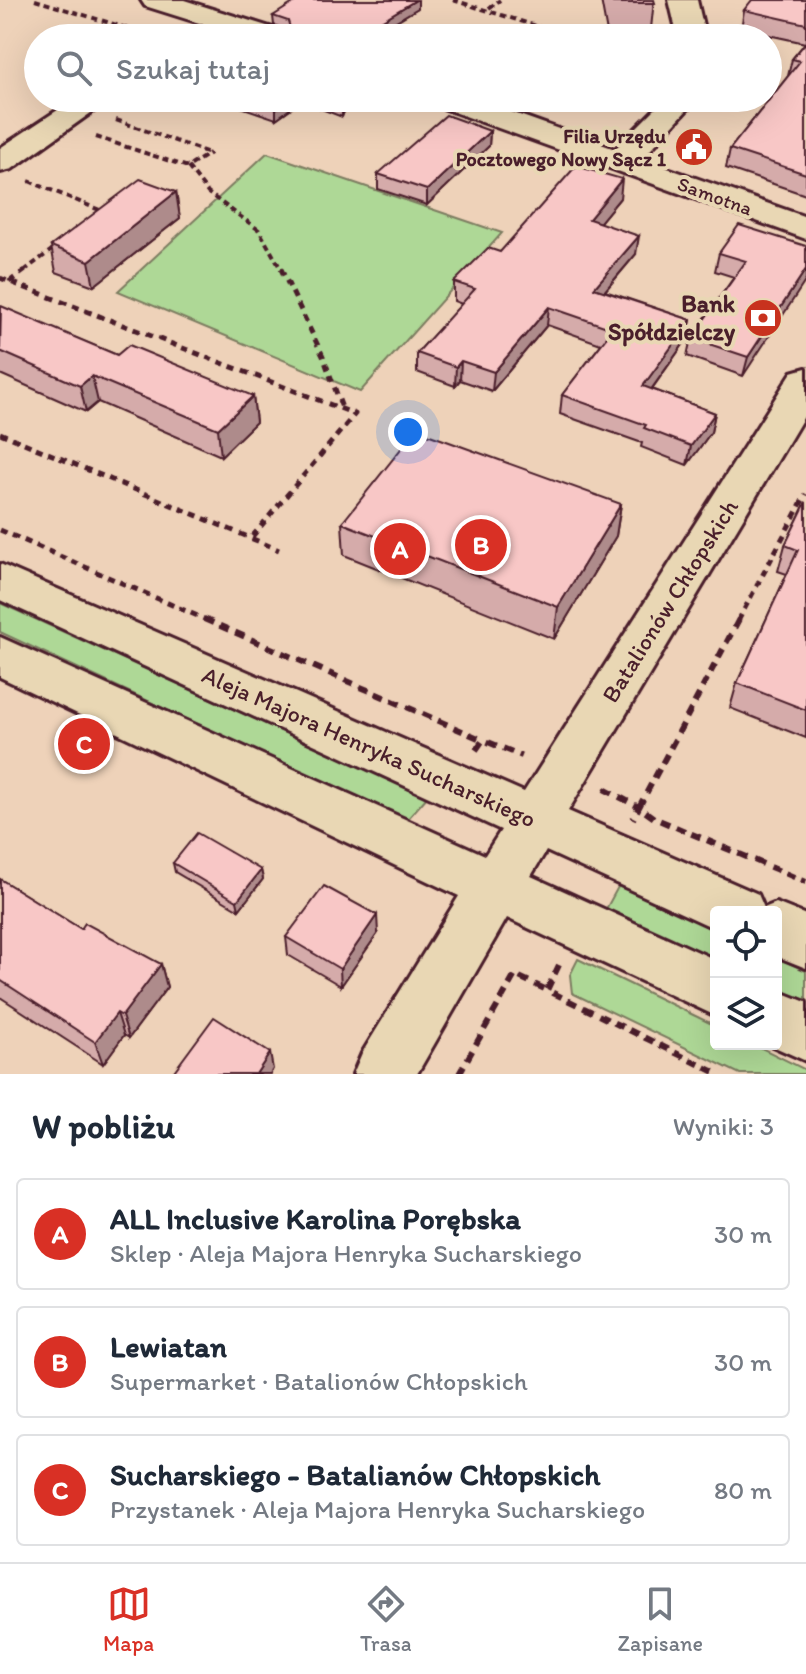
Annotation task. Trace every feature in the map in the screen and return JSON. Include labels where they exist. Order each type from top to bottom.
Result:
[{"type":"street","points":[[155,0],[232,24]]},
{"type":"street","points":[[683,0],[689,24]]},
{"type":"street","points":[[208,24],[216,19]]},
{"type":"street","points":[[0,162],[100,112]]},
{"type":"street","name":"Samotna","points":[[482,112],[806,229]]},
{"type":"street","points":[[620,162],[669,112]]},
{"type":"street","name":"Batalionów Chłopskich","points":[[496,886],[653,624],[806,381]]},
{"type":"street","name":"Aleja Majora Henryka Sucharskiego","points":[[0,581],[725,906]]},
{"type":"street","points":[[0,656],[710,986]]},
{"type":"street","points":[[383,1074],[496,886]]},
{"type":"street","points":[[782,932],[806,942]]},
{"type":"street","points":[[782,1021],[806,1032]]},
{"type":"path","points":[[35,0],[113,24]]},
{"type":"path","points":[[453,0],[533,24]]},
{"type":"path","points":[[488,9],[500,0]]},
{"type":"path","points":[[113,112],[210,153],[188,167]]},
{"type":"path","points":[[92,135],[188,167],[208,193],[259,230],[271,248],[323,356],[342,409]]},
{"type":"path","points":[[26,180],[102,211],[91,220]]},
{"type":"path","points":[[9,282],[67,238]]},
{"type":"path","points":[[0,278],[355,414],[251,538]]},
{"type":"path","points":[[0,433],[279,550]]},
{"type":"path","points":[[627,832],[806,494]]},
{"type":"path","points":[[0,530],[532,760]]},
{"type":"path","points":[[475,752],[483,740]]},
{"type":"path","points":[[595,786],[639,807],[654,818],[806,882]]},
{"type":"path","points":[[547,990],[565,954]]},
{"type":"path","points":[[459,1074],[515,975],[719,1074]]},
{"type":"green space","points":[[267,153],[502,233],[360,392],[118,291]]},
{"type":"green space","points":[[0,603],[427,797],[406,821],[0,632]]},
{"type":"green space","points":[[619,885],[710,926],[710,960],[606,909]]},
{"type":"green space","points":[[578,959],[710,1023],[710,1050],[765,1050],[806,1070],[806,1074],[740,1074],[572,993],[570,975]]},
{"type":"green space","points":[[782,960],[806,971],[806,1006],[782,995]]},
{"type":"building","points":[[298,0],[416,0],[376,24],[289,24],[273,16]]},
{"type":"building","points":[[612,0],[654,0],[655,3],[613,3]]},
{"type":"building","points":[[752,0],[806,0],[806,24],[744,10]]},
{"type":"building","points":[[806,42],[806,174],[730,149],[759,112],[782,112],[782,84],[800,61],[792,59]]},
{"type":"building","points":[[446,115],[490,131],[427,190],[378,174]]},
{"type":"building","points":[[576,166],[622,179],[589,219],[639,236],[594,288],[691,320],[643,386],[715,413],[691,446],[644,428],[646,425],[562,395],[613,329],[549,307],[494,372],[461,361],[456,367],[417,353],[475,289],[454,282],[488,248],[500,252]]},
{"type":"building","points":[[140,179],[176,192],[89,261],[51,246]]},
{"type":"building","points":[[739,225],[806,246],[806,269],[748,357],[691,338],[746,261],[719,253]]},
{"type":"building","points":[[1,306],[117,355],[129,345],[253,396],[218,429],[92,376],[80,386],[0,351]]},
{"type":"building","points":[[416,430],[621,504],[558,607],[342,523]]},
{"type":"building","points":[[806,502],[806,710],[737,683],[798,550],[785,545]]},
{"type":"building","points":[[197,833],[261,870],[237,901],[173,863]]},
{"type":"building","points":[[0,879],[81,929],[85,923],[161,964],[122,1016],[117,1013],[95,1042],[0,980]]},
{"type":"building","points":[[324,886],[377,915],[340,969],[286,937]]},
{"type":"building","points":[[214,1017],[270,1053],[256,1074],[172,1074]]},
{"type":"place","name":"Filia Urzędu Pocztowego Nowy Sącz 1","points":[[694,147]]},
{"type":"place","name":"Bank Spółdzielczy","points":[[763,318]]},
{"type":"place","name":"Lewiatan","points":[[481,545]]},
{"type":"place","name":"ALL Inclusive Karolina Porębska","points":[[400,549]]},
{"type":"place","name":"Sucharskiego - Batalianów Chłopskich","points":[[84,744]]}]
